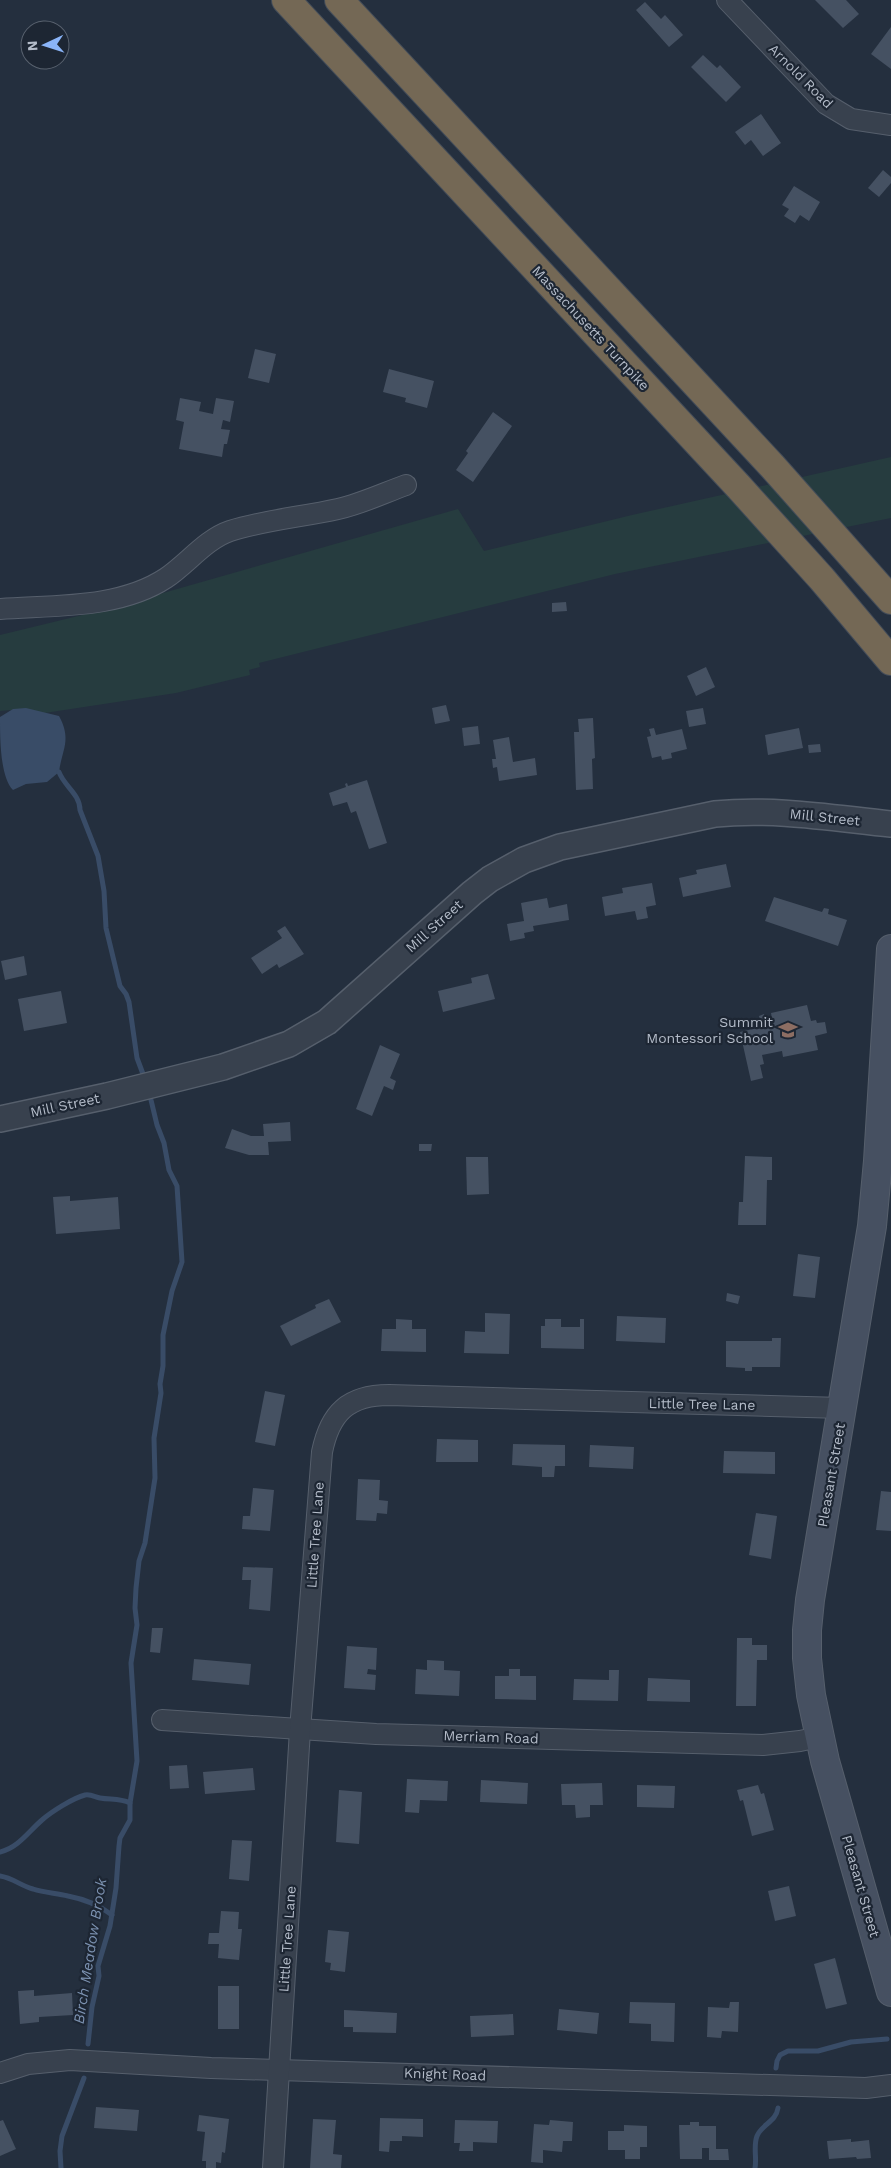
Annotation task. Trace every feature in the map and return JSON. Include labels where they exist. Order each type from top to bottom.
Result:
[{"type":"highway","name":"Massachusetts Turnpike","points":[[286,0],[738,486],[822,579],[891,661]]},
{"type":"highway","points":[[339,0],[773,467],[891,600]]},
{"type":"main road","name":"Pleasant Street","points":[[891,949],[875,1196],[813,1581],[807,1630],[809,1682],[819,1736],[891,1992]]},
{"type":"street","name":"Arnold Road","points":[[726,0],[826,104],[851,119],[891,126]]},
{"type":"street","points":[[0,609],[95,602],[120,597],[142,590],[165,578],[228,532],[283,518],[339,509],[406,485]]},
{"type":"street","name":"Mill Street","points":[[0,1119],[107,1096],[223,1067],[289,1044],[327,1022],[490,879],[524,860],[560,847],[715,814],[740,812],[787,812],[891,824]]},
{"type":"street","name":"Little Tree Lane","points":[[273,2168],[300,1730],[322,1452],[330,1425],[338,1413],[360,1398],[389,1395],[842,1408]]},
{"type":"street","name":"Merriam Road","points":[[162,1720],[376,1734],[763,1745],[800,1741],[819,1736]]},
{"type":"street","name":"Knight Road","points":[[0,2073],[28,2064],[70,2060],[279,2070],[866,2088],[891,2085]]},
{"type":"green space","points":[[891,457],[891,518],[615,574],[259,663],[260,667],[249,670],[250,675],[176,693],[25,716],[24,709],[0,711],[0,635],[107,609],[458,509],[484,551],[632,515]]},
{"type":"water","points":[[26,708],[59,716],[66,738],[59,772],[47,782],[26,784],[13,790],[5,776],[3,767],[0,717],[13,709]]},
{"type":"building","points":[[815,0],[846,0],[859,14],[843,28]]},
{"type":"building","points":[[645,2],[661,19],[665,15],[683,35],[669,47],[636,10]]},
{"type":"building","points":[[891,27],[891,69],[871,54]]},
{"type":"building","points":[[703,55],[717,68],[720,65],[741,87],[726,102],[691,67]]},
{"type":"building","points":[[761,114],[781,143],[763,156],[751,140],[745,145],[735,132]]},
{"type":"building","points":[[883,170],[891,177],[891,183],[879,197],[868,188]]},
{"type":"building","points":[[794,186],[820,202],[809,221],[800,215],[795,223],[784,216],[789,209],[782,205]]},
{"type":"building","points":[[255,349],[276,354],[269,383],[248,378]]},
{"type":"building","points":[[389,369],[434,381],[427,408],[405,402],[406,398],[383,392]]},
{"type":"building","points":[[180,398],[201,402],[199,411],[213,414],[216,398],[234,401],[230,422],[223,420],[221,429],[230,430],[227,444],[224,444],[222,457],[179,449],[184,422],[176,420]]},
{"type":"building","points":[[493,412],[512,426],[473,482],[456,470],[468,453],[466,451]]},
{"type":"building","points":[[566,602],[567,611],[552,612],[552,603]]},
{"type":"building","points":[[706,667],[715,687],[696,696],[687,676]]},
{"type":"building","points":[[446,705],[450,721],[435,724],[432,708]]},
{"type":"building","points":[[703,708],[706,724],[689,727],[686,711]]},
{"type":"building","points":[[593,718],[595,758],[592,759],[593,789],[576,790],[574,732],[579,732],[578,719]]},
{"type":"building","points":[[478,726],[480,744],[464,746],[462,728]]},
{"type":"building","points":[[654,728],[656,735],[682,729],[687,749],[671,753],[672,758],[662,760],[661,756],[652,758],[647,737],[651,736],[649,729]]},
{"type":"building","points":[[799,728],[803,748],[768,755],[765,735]]},
{"type":"building","points":[[509,737],[513,762],[535,758],[537,775],[499,781],[497,767],[493,768],[492,759],[496,759],[493,740]]},
{"type":"building","points":[[820,744],[821,752],[809,753],[808,745]]},
{"type":"building","points":[[367,780],[387,843],[369,849],[356,811],[351,813],[347,802],[333,806],[329,793],[346,787],[345,784],[347,783],[348,786]]},
{"type":"building","points":[[726,864],[731,887],[683,897],[679,878],[697,874],[696,870]]},
{"type":"building","points":[[652,883],[656,905],[646,907],[648,918],[637,920],[635,911],[605,916],[602,897],[623,893],[622,888]]},
{"type":"building","points":[[774,897],[822,912],[824,908],[829,909],[828,914],[847,920],[838,946],[765,921]]},
{"type":"building","points":[[547,898],[549,908],[567,904],[569,920],[533,926],[534,931],[524,933],[525,938],[510,941],[507,924],[524,921],[521,903]]},
{"type":"building","points":[[285,926],[304,954],[279,968],[277,964],[262,974],[251,958],[282,938],[277,931]]},
{"type":"building","points":[[24,956],[27,975],[5,980],[1,961]]},
{"type":"building","points":[[488,974],[495,999],[443,1012],[438,991],[472,983],[471,978]]},
{"type":"building","points":[[61,991],[67,1023],[24,1031],[18,999]]},
{"type":"building","points":[[807,1005],[811,1021],[816,1020],[817,1023],[825,1022],[827,1033],[815,1036],[818,1050],[783,1057],[782,1051],[762,1055],[764,1064],[760,1065],[763,1078],[751,1081],[740,1032],[761,1027],[759,1016],[764,1014],[767,1026],[773,1024],[771,1013]]},
{"type":"building","points":[[380,1045],[400,1054],[390,1078],[396,1081],[393,1090],[384,1086],[372,1116],[356,1109]]},
{"type":"building","points":[[290,1122],[291,1141],[268,1142],[269,1155],[249,1155],[225,1148],[232,1129],[251,1136],[264,1136],[263,1124]]},
{"type":"building","points":[[419,1144],[432,1144],[431,1151],[419,1151]]},
{"type":"building","points":[[745,1156],[772,1157],[772,1180],[767,1180],[766,1225],[738,1225],[739,1202],[743,1202]]},
{"type":"building","points":[[466,1157],[488,1157],[489,1194],[467,1195]]},
{"type":"building","points":[[70,1196],[70,1201],[118,1197],[120,1229],[56,1234],[53,1197]]},
{"type":"building","points":[[798,1254],[820,1257],[815,1298],[793,1296]]},
{"type":"building","points":[[727,1293],[740,1296],[738,1304],[726,1301]]},
{"type":"building","points":[[329,1299],[341,1322],[291,1346],[280,1326],[316,1308],[315,1305]]},
{"type":"building","points":[[485,1313],[510,1314],[509,1354],[464,1353],[465,1331],[485,1332]]},
{"type":"building","points":[[617,1316],[666,1318],[665,1343],[616,1341]]},
{"type":"building","points":[[396,1319],[412,1320],[412,1329],[426,1329],[426,1352],[381,1351],[382,1329],[396,1329]]},
{"type":"building","points":[[545,1319],[561,1319],[561,1327],[580,1327],[580,1319],[584,1319],[584,1349],[541,1348],[541,1326],[545,1326]]},
{"type":"building","points":[[772,1338],[781,1338],[780,1367],[752,1367],[752,1371],[745,1371],[745,1368],[726,1367],[726,1341],[772,1341]]},
{"type":"building","points":[[265,1391],[285,1395],[275,1446],[255,1442]]},
{"type":"building","points":[[437,1439],[478,1440],[478,1462],[436,1462]]},
{"type":"building","points":[[513,1444],[565,1445],[565,1466],[555,1466],[554,1477],[542,1477],[542,1467],[512,1465]]},
{"type":"building","points":[[590,1445],[634,1447],[633,1469],[589,1467]]},
{"type":"building","points":[[724,1451],[775,1452],[775,1474],[723,1473]]},
{"type":"building","points":[[358,1479],[380,1480],[379,1500],[388,1501],[387,1514],[377,1513],[376,1521],[356,1520]]},
{"type":"building","points":[[253,1488],[274,1490],[270,1531],[242,1529],[243,1516],[250,1516]]},
{"type":"building","points":[[881,1491],[891,1492],[891,1531],[876,1530]]},
{"type":"building","points":[[756,1513],[777,1516],[771,1559],[749,1555]]},
{"type":"building","points":[[243,1567],[273,1568],[270,1611],[249,1609],[251,1580],[242,1580]]},
{"type":"building","points":[[152,1628],[163,1628],[160,1653],[150,1652]]},
{"type":"building","points":[[737,1638],[752,1638],[752,1645],[767,1645],[767,1660],[757,1660],[756,1706],[736,1706]]},
{"type":"building","points":[[347,1646],[377,1648],[376,1670],[368,1669],[367,1674],[376,1675],[375,1690],[344,1688]]},
{"type":"building","points":[[194,1659],[251,1664],[249,1685],[192,1680]]},
{"type":"building","points":[[427,1660],[444,1661],[444,1670],[460,1671],[459,1696],[415,1694],[416,1669],[427,1670]]},
{"type":"building","points":[[509,1669],[520,1669],[520,1676],[536,1676],[536,1700],[495,1699],[495,1676],[509,1676]]},
{"type":"building","points":[[609,1670],[619,1670],[618,1701],[573,1700],[574,1679],[609,1680]]},
{"type":"building","points":[[648,1678],[690,1680],[690,1702],[647,1701]]},
{"type":"building","points":[[187,1765],[189,1788],[170,1789],[169,1766]]},
{"type":"building","points":[[253,1768],[255,1790],[205,1794],[203,1772]]},
{"type":"building","points":[[407,1779],[448,1781],[447,1801],[420,1800],[419,1813],[405,1812]]},
{"type":"building","points":[[481,1780],[528,1783],[527,1804],[480,1802]]},
{"type":"building","points":[[602,1783],[603,1805],[590,1805],[590,1817],[576,1818],[575,1805],[562,1805],[561,1784]]},
{"type":"building","points":[[637,1785],[675,1786],[674,1808],[637,1807]]},
{"type":"building","points":[[758,1785],[761,1794],[764,1793],[774,1830],[752,1836],[743,1800],[740,1801],[737,1790]]},
{"type":"building","points":[[339,1790],[362,1792],[359,1844],[336,1842]]},
{"type":"building","points":[[232,1840],[252,1841],[249,1881],[229,1879]]},
{"type":"building","points":[[789,1886],[796,1916],[775,1921],[768,1891]]},
{"type":"building","points":[[221,1911],[239,1912],[238,1929],[242,1929],[239,1960],[218,1958],[219,1944],[208,1944],[209,1933],[219,1933]]},
{"type":"building","points":[[328,1930],[349,1932],[345,1972],[330,1970],[331,1963],[325,1962]]},
{"type":"building","points":[[835,1958],[847,2004],[826,2009],[814,1964]]},
{"type":"building","points":[[218,1986],[239,1986],[239,2029],[218,2029]]},
{"type":"building","points":[[34,1990],[34,1996],[72,1993],[73,2015],[39,2017],[39,2022],[20,2024],[18,1991]]},
{"type":"building","points":[[630,2002],[675,2003],[674,2042],[651,2041],[651,2024],[629,2023]]},
{"type":"building","points":[[730,2002],[739,2002],[738,2032],[722,2031],[721,2038],[707,2037],[708,2007],[729,2008]]},
{"type":"building","points":[[559,2009],[599,2013],[597,2034],[557,2030]]},
{"type":"building","points":[[344,2010],[397,2013],[396,2033],[353,2032],[353,2027],[344,2027]]},
{"type":"building","points":[[513,2014],[514,2035],[471,2037],[470,2016]]},
{"type":"building","points":[[96,2107],[139,2110],[137,2131],[94,2128]]},
{"type":"building","points":[[199,2115],[229,2119],[225,2153],[222,2152],[221,2163],[216,2162],[216,2168],[206,2168],[206,2161],[202,2161],[205,2132],[197,2131]]},
{"type":"building","points":[[380,2118],[423,2119],[423,2137],[402,2136],[402,2141],[390,2141],[389,2152],[379,2151]]},
{"type":"building","points":[[313,2119],[336,2120],[333,2154],[342,2155],[341,2168],[310,2168]]},
{"type":"building","points":[[3,2120],[16,2149],[0,2156],[0,2121]]},
{"type":"building","points":[[455,2120],[498,2121],[497,2143],[473,2142],[473,2151],[459,2151],[460,2143],[454,2143]]},
{"type":"building","points":[[550,2120],[573,2122],[572,2141],[563,2141],[562,2152],[543,2150],[543,2163],[531,2162],[534,2124],[549,2125]]},
{"type":"building","points":[[690,2122],[699,2122],[699,2126],[716,2126],[716,2149],[728,2149],[729,2160],[709,2160],[709,2148],[702,2148],[702,2159],[680,2159],[679,2125],[690,2125]]},
{"type":"building","points":[[624,2125],[647,2126],[647,2147],[640,2147],[640,2159],[625,2159],[625,2150],[608,2150],[608,2131],[624,2131]]},
{"type":"building","points":[[851,2139],[851,2142],[869,2140],[871,2158],[829,2159],[827,2141]]},
{"type":"waterway","points":[[59,772],[77,799],[98,856],[104,891],[106,928],[120,986],[129,1002],[137,1058],[143,1074]]},
{"type":"waterway","points":[[130,1803],[137,1761],[131,1663],[137,1625],[135,1608],[136,1588],[139,1561],[145,1543],[155,1478],[154,1438],[161,1393],[163,1335],[172,1291],[182,1262],[177,1186],[169,1170],[164,1143],[151,1100]]},
{"type":"waterway","name":"Birch Meadow Brook","points":[[0,1852],[13,1847],[51,1813],[68,1802],[85,1795],[122,1800],[130,1803],[130,1820],[120,1838],[116,1888],[110,1926],[98,1966],[99,1976],[92,2007],[88,2044]]},
{"type":"waterway","points":[[0,1876],[37,1890],[86,1901],[112,1915]]},
{"type":"waterway","points":[[776,2068],[780,2055],[788,2051],[818,2051],[851,2042],[887,2039]]},
{"type":"waterway","name":"Birch Meadow Brook","points":[[61,2168],[60,2151],[62,2136],[84,2078]]},
{"type":"waterway","points":[[755,2168],[757,2136],[775,2117],[778,2108]]},
{"type":"place","name":"Summit Montessori School","points":[[788,1030]]}]
